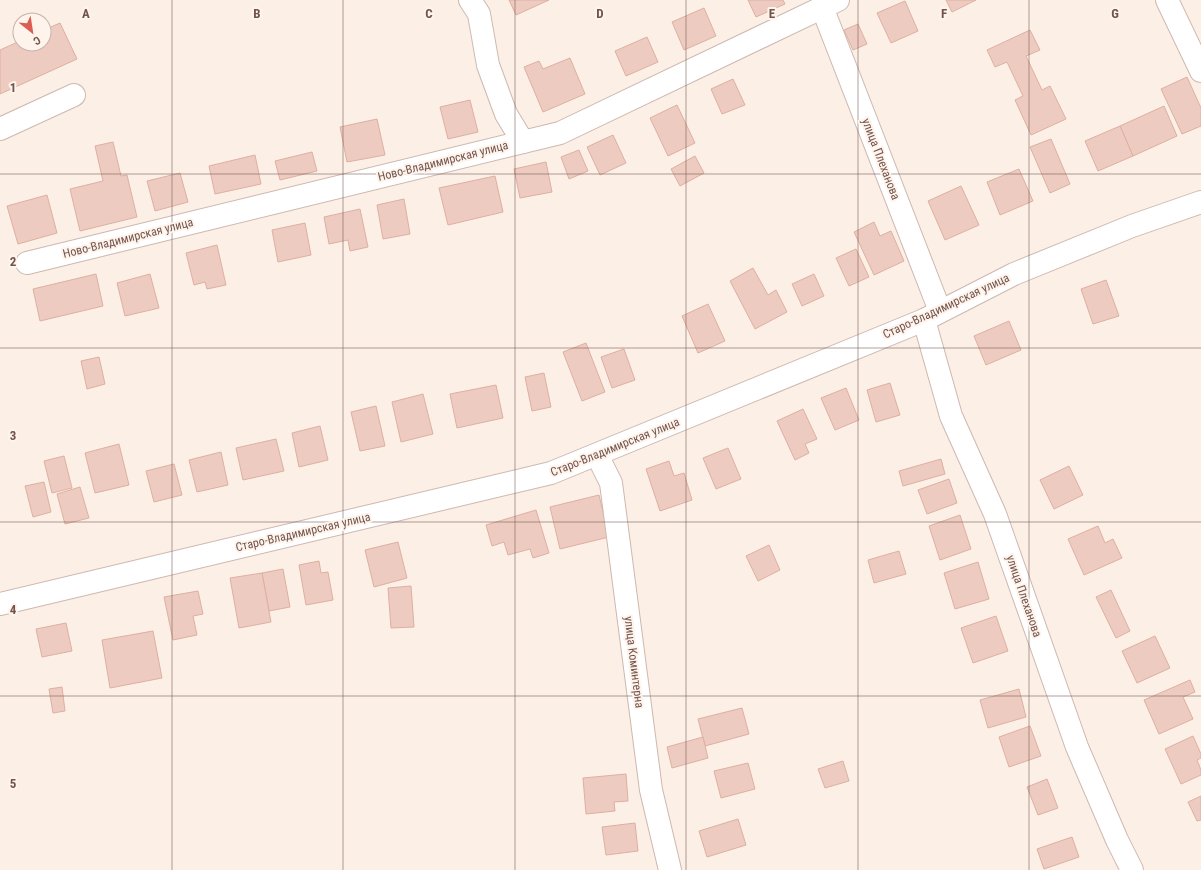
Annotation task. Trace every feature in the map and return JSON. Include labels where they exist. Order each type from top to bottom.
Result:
[{"type":"street","points":[[470,0],[479,14],[488,65],[506,114],[523,142]]},
{"type":"street","points":[[1167,0],[1201,71]]},
{"type":"street","name":"Ново-Владимирская улица","points":[[27,263],[560,133],[830,4]]},
{"type":"street","name":"улица Плеханова","points":[[830,4],[932,316],[950,416],[995,514],[1077,747],[1117,840],[1132,870]]},
{"type":"street","points":[[0,129],[74,95]]},
{"type":"street","name":"Старо-Владимирская улица","points":[[0,604],[551,474],[932,316],[1014,274],[1132,226],[1201,202]]},
{"type":"street","name":"улица Коминтерна","points":[[597,455],[611,483],[651,790],[670,870]]},
{"type":"building","points":[[509,0],[549,0],[516,15]]},
{"type":"building","points":[[748,0],[783,0],[785,4],[756,17]]},
{"type":"building","points":[[946,0],[976,0],[952,12]]},
{"type":"building","points":[[905,1],[918,31],[891,43],[877,13]]},
{"type":"building","points":[[704,8],[716,36],[684,50],[672,22]]},
{"type":"building","points":[[60,23],[77,59],[0,94],[0,50],[12,45],[12,52],[52,52],[52,26]]},
{"type":"building","points":[[858,24],[867,44],[853,50],[844,30]]},
{"type":"building","points":[[1030,30],[1040,50],[1026,56],[1042,90],[1050,86],[1066,119],[1031,135],[1015,100],[1023,96],[1007,62],[995,67],[987,50]]},
{"type":"building","points":[[647,37],[658,62],[626,76],[615,51]]},
{"type":"building","points":[[570,58],[585,94],[543,112],[524,67],[539,61],[543,69]]},
{"type":"building","points":[[1187,77],[1201,108],[1201,126],[1182,134],[1161,89]]},
{"type":"building","points":[[733,79],[745,105],[722,114],[711,89]]},
{"type":"building","points":[[470,100],[478,132],[448,139],[440,107]]},
{"type":"building","points":[[677,105],[695,143],[668,156],[650,118]]},
{"type":"building","points":[[1164,106],[1177,136],[1133,156],[1120,126]]},
{"type":"building","points":[[377,119],[385,155],[347,162],[340,127]]},
{"type":"building","points":[[1120,126],[1133,156],[1098,171],[1085,141]]},
{"type":"building","points":[[613,135],[626,163],[600,175],[587,147]]},
{"type":"building","points":[[1051,139],[1070,184],[1050,193],[1030,147]]},
{"type":"building","points":[[113,142],[121,176],[127,175],[137,217],[80,231],[70,189],[103,181],[95,146]]},
{"type":"building","points":[[579,150],[588,171],[569,179],[561,157]]},
{"type":"building","points":[[312,152],[317,171],[280,180],[275,161]]},
{"type":"building","points":[[255,155],[261,184],[215,194],[209,166]]},
{"type":"building","points":[[695,156],[704,173],[680,186],[671,169]]},
{"type":"building","points":[[546,162],[552,192],[520,198],[514,169]]},
{"type":"building","points":[[1019,169],[1033,201],[1000,215],[987,182]]},
{"type":"building","points":[[180,173],[188,202],[155,211],[147,181]]},
{"type":"building","points":[[495,176],[503,212],[448,225],[439,188]]},
{"type":"building","points":[[961,186],[979,225],[945,240],[928,201]]},
{"type":"building","points":[[47,195],[57,233],[18,244],[7,206]]},
{"type":"building","points":[[404,199],[410,234],[383,239],[377,205]]},
{"type":"building","points":[[360,209],[368,247],[350,251],[348,240],[329,244],[324,217]]},
{"type":"building","points":[[874,222],[880,236],[891,231],[904,261],[874,275],[854,232]]},
{"type":"building","points":[[305,223],[311,255],[278,262],[272,230]]},
{"type":"building","points":[[217,245],[226,285],[207,289],[205,282],[194,285],[186,253]]},
{"type":"building","points":[[856,249],[869,277],[849,286],[836,258]]},
{"type":"building","points":[[753,268],[768,295],[776,290],[787,312],[755,329],[730,281]]},
{"type":"building","points":[[96,274],[103,306],[40,321],[33,289]]},
{"type":"building","points":[[150,274],[159,308],[125,316],[117,283]]},
{"type":"building","points":[[814,274],[824,296],[802,306],[792,284]]},
{"type":"building","points":[[1106,280],[1119,316],[1093,324],[1081,289]]},
{"type":"building","points":[[708,304],[725,341],[698,353],[682,316]]},
{"type":"building","points":[[1009,321],[1021,350],[986,365],[974,336]]},
{"type":"building","points":[[586,343],[605,392],[582,401],[563,352]]},
{"type":"building","points":[[624,349],[635,380],[612,388],[601,357]]},
{"type":"building","points":[[99,357],[105,384],[87,389],[81,361]]},
{"type":"building","points":[[544,373],[551,407],[532,411],[525,377]]},
{"type":"building","points":[[890,383],[900,415],[876,422],[867,390]]},
{"type":"building","points":[[496,385],[503,418],[457,428],[450,394]]},
{"type":"building","points":[[846,388],[859,420],[835,430],[821,398]]},
{"type":"building","points":[[423,394],[433,434],[401,442],[392,402]]},
{"type":"building","points":[[376,406],[385,446],[360,451],[351,412]]},
{"type":"building","points":[[803,409],[817,439],[805,444],[809,453],[795,460],[777,421]]},
{"type":"building","points":[[320,426],[328,460],[299,467],[292,433]]},
{"type":"building","points":[[276,439],[284,471],[243,480],[236,448]]},
{"type":"building","points":[[119,444],[129,485],[95,493],[85,453]]},
{"type":"building","points":[[728,448],[741,479],[716,489],[703,458]]},
{"type":"building","points":[[221,452],[228,485],[197,492],[189,460]]},
{"type":"building","points":[[64,456],[72,488],[52,493],[44,461]]},
{"type":"building","points":[[941,459],[945,474],[903,486],[899,471]]},
{"type":"building","points":[[669,461],[674,476],[684,473],[692,500],[660,511],[646,469]]},
{"type":"building","points":[[174,464],[182,495],[154,502],[146,471]]},
{"type":"building","points":[[1069,466],[1083,495],[1054,509],[1040,480]]},
{"type":"building","points":[[949,479],[957,503],[927,514],[918,490]]},
{"type":"building","points":[[44,482],[51,512],[33,517],[25,486]]},
{"type":"building","points":[[80,487],[89,518],[65,524],[57,494]]},
{"type":"building","points":[[599,495],[609,537],[560,549],[550,507]]},
{"type":"building","points":[[536,510],[549,553],[533,558],[530,549],[508,555],[504,542],[492,546],[486,525]]},
{"type":"building","points":[[960,515],[971,549],[940,560],[929,526]]},
{"type":"building","points":[[1098,526],[1105,543],[1113,539],[1122,558],[1084,575],[1068,539]]},
{"type":"building","points":[[398,542],[407,578],[374,587],[365,550]]},
{"type":"building","points":[[769,545],[780,570],[758,581],[746,556]]},
{"type":"building","points":[[899,551],[906,574],[874,583],[868,560]]},
{"type":"building","points":[[319,561],[321,573],[328,572],[333,600],[306,605],[299,565]]},
{"type":"building","points":[[978,562],[989,599],[955,609],[944,573]]},
{"type":"building","points":[[283,569],[290,607],[269,611],[262,573]]},
{"type":"building","points":[[262,573],[271,622],[239,628],[230,578]]},
{"type":"building","points":[[411,586],[414,627],[391,628],[388,588]]},
{"type":"building","points":[[1111,590],[1130,631],[1116,638],[1096,597]]},
{"type":"building","points":[[198,591],[203,614],[193,616],[197,635],[173,640],[164,597]]},
{"type":"building","points":[[996,616],[1008,651],[973,663],[961,628]]},
{"type":"building","points":[[66,623],[72,651],[42,657],[36,629]]},
{"type":"building","points":[[153,631],[162,678],[110,688],[102,640]]},
{"type":"building","points":[[1155,636],[1170,668],[1137,683],[1122,651]]},
{"type":"building","points":[[1190,680],[1195,692],[1183,697],[1193,719],[1159,734],[1144,700]]},
{"type":"building","points":[[62,687],[65,711],[53,713],[49,689]]},
{"type":"building","points":[[1019,689],[1026,717],[988,728],[980,700]]},
{"type":"building","points":[[742,708],[749,734],[705,746],[698,719]]},
{"type":"building","points":[[1030,726],[1041,756],[1009,767],[999,737]]},
{"type":"building","points":[[1193,736],[1201,754],[1201,758],[1197,760],[1201,770],[1201,775],[1181,784],[1165,749]]},
{"type":"building","points":[[703,737],[708,758],[672,768],[667,747]]},
{"type":"building","points":[[843,761],[849,781],[825,788],[818,769]]},
{"type":"building","points":[[748,763],[755,789],[721,798],[714,771]]},
{"type":"building","points":[[626,774],[628,801],[614,802],[615,811],[586,814],[583,778]]},
{"type":"building","points":[[1047,779],[1058,808],[1038,815],[1027,787]]},
{"type":"building","points":[[1201,796],[1201,820],[1197,821],[1188,802]]},
{"type":"building","points":[[738,819],[746,845],[707,857],[699,831]]},
{"type":"building","points":[[635,823],[638,851],[606,855],[602,827]]},
{"type":"building","points":[[1072,837],[1079,857],[1044,869],[1037,849]]}]
